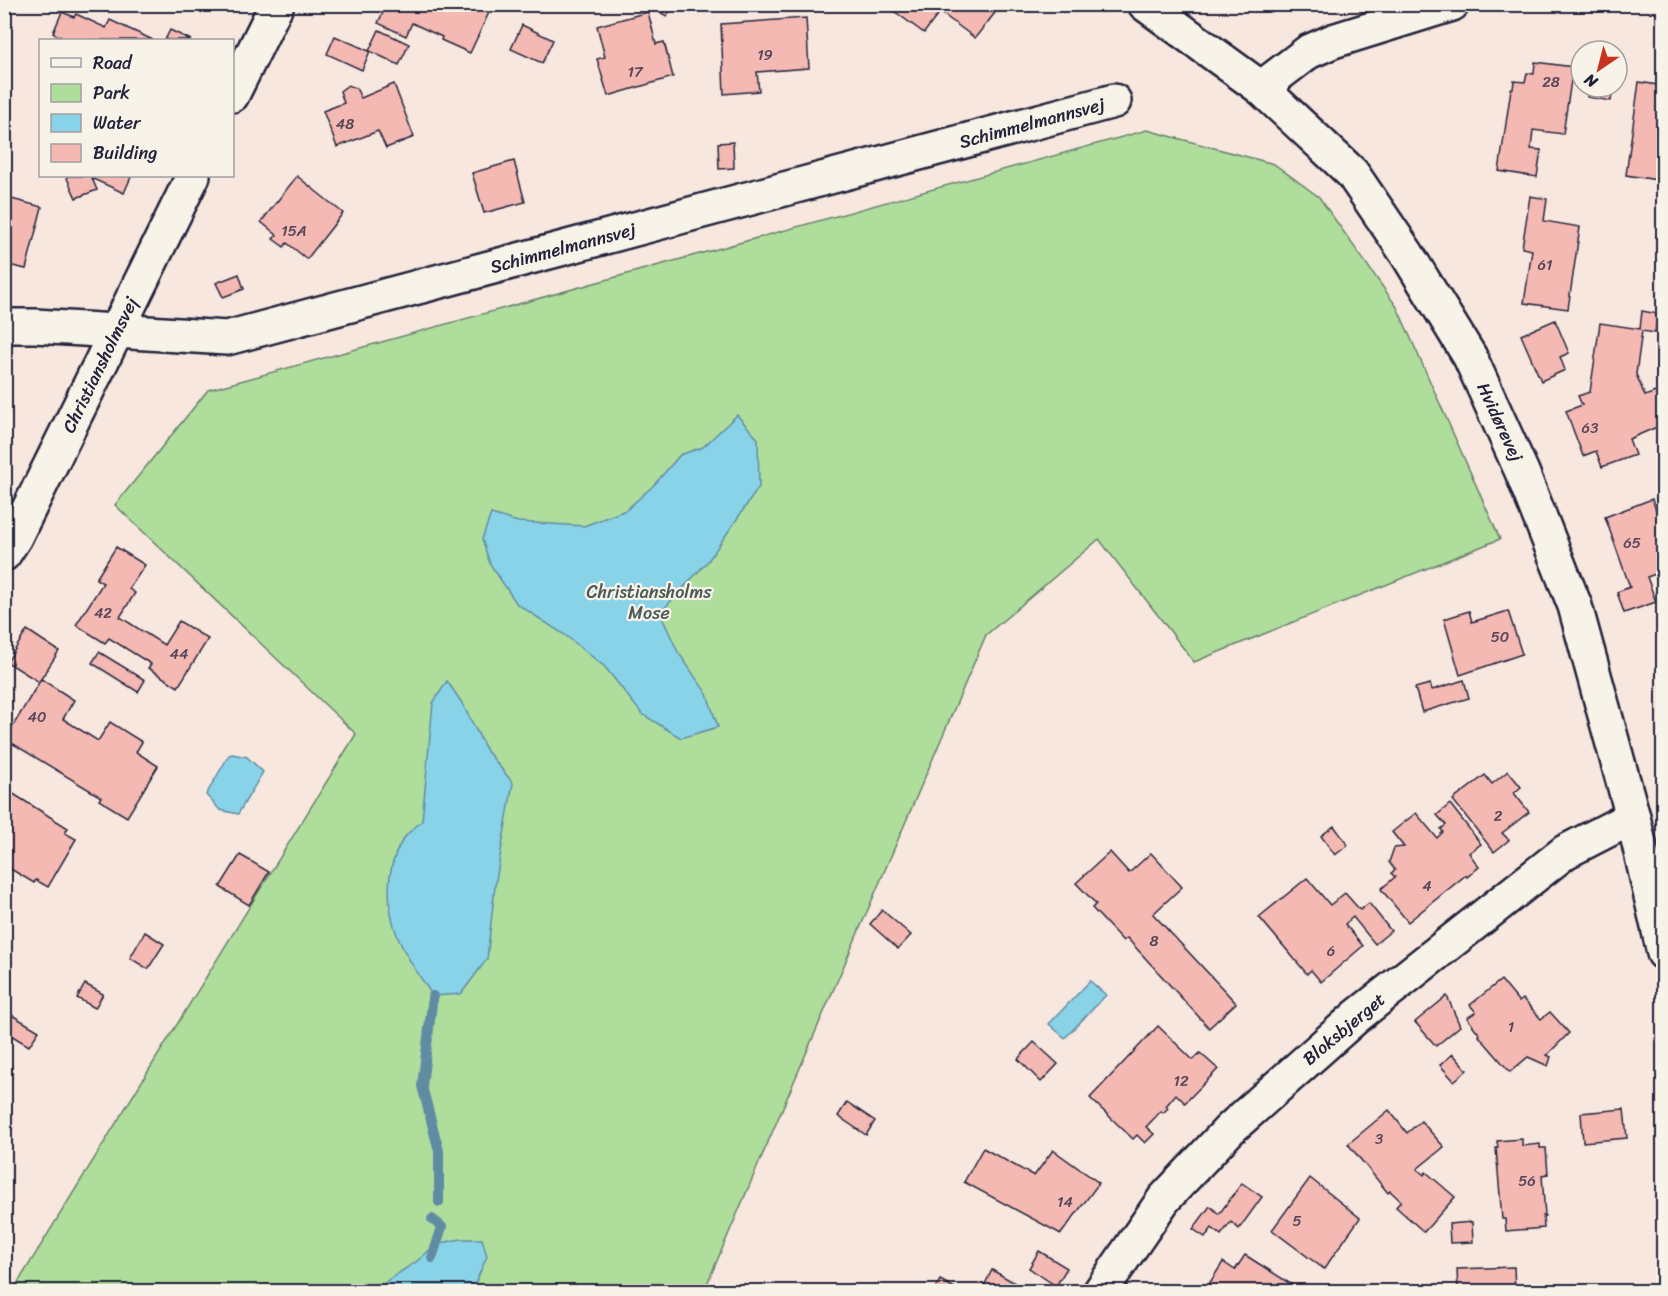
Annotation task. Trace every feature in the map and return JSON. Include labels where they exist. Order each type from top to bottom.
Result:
[{"type":"street","points":[[234,91],[277,4]]},
{"type":"street","name":"Hvidørevej","points":[[1145,4],[1261,88],[1352,173],[1407,254],[1470,357],[1522,472],[1575,606],[1633,817],[1664,953]]},
{"type":"street","points":[[1261,88],[1308,52],[1332,41],[1452,4]]},
{"type":"street","name":"Schimmelmannsvej","points":[[4,326],[227,338],[1114,101]]},
{"type":"street","name":"Christiansholmsvej","points":[[4,554],[15,537],[193,177]]},
{"type":"street","name":"Bloksbjerget","points":[[1100,1292],[1164,1199],[1230,1129],[1357,1016],[1565,852],[1633,817]]},
{"type":"green space","name":"Christiansholms Mose","points":[[1147,130],[1274,164],[1319,197],[1397,307],[1500,539],[1194,662],[1099,539],[986,635],[704,1291],[12,1292],[356,734],[115,505],[208,390]]},
{"type":"water","points":[[737,415],[758,439],[759,487],[708,561],[660,613],[678,652],[707,694],[718,727],[681,738],[642,714],[605,667],[565,635],[517,604],[490,564],[482,539],[491,514],[518,522],[584,526],[626,510],[654,485],[680,455],[703,447]]},
{"type":"water","points":[[447,681],[462,703],[487,751],[513,783],[495,886],[487,959],[461,994],[433,996],[399,940],[390,911],[389,894],[390,876],[397,851],[405,837],[422,821],[433,703]]},
{"type":"water","points":[[229,755],[247,757],[263,772],[238,814],[220,810],[206,795]]},
{"type":"water","points":[[1090,981],[1106,995],[1065,1038],[1049,1024]]},
{"type":"water","points":[[461,1239],[482,1239],[487,1256],[472,1291],[377,1291],[388,1280],[416,1262],[437,1244]]},
{"type":"building","points":[[387,4],[493,4],[470,53],[412,23],[406,36],[378,23]]},
{"type":"building","points":[[643,4],[673,4],[667,16]]},
{"type":"building","points":[[888,4],[992,4],[998,9],[975,38],[940,12],[924,33],[887,6]]},
{"type":"building","points":[[62,12],[74,17],[76,14],[106,28],[110,20],[151,39],[64,39],[53,33]]},
{"type":"building","points":[[648,12],[656,44],[664,42],[673,77],[608,96],[597,59],[605,57],[597,26]]},
{"type":"building","points":[[806,18],[809,68],[757,72],[759,91],[724,94],[721,24]]},
{"type":"building","points":[[522,25],[553,40],[542,63],[511,49]]},
{"type":"building","points":[[170,30],[189,39],[166,39]]},
{"type":"building","points":[[379,30],[409,44],[399,65],[370,51],[362,70],[327,54],[335,36],[369,51]]},
{"type":"building","points":[[1535,62],[1569,66],[1569,94],[1563,134],[1533,130],[1531,149],[1541,150],[1537,177],[1499,171],[1511,89],[1513,89],[1514,81],[1525,82],[1527,73],[1534,74]]},
{"type":"building","points":[[1639,82],[1664,86],[1664,181],[1626,175]]},
{"type":"building","points":[[394,84],[414,137],[386,148],[378,131],[337,147],[323,111],[344,103],[340,91],[348,85],[356,88],[361,98]]},
{"type":"building","points":[[733,142],[734,168],[719,169],[718,143]]},
{"type":"building","points":[[514,161],[525,202],[484,213],[472,173]]},
{"type":"building","points":[[297,176],[343,213],[307,259],[287,243],[284,247],[273,239],[277,235],[261,222]]},
{"type":"building","points":[[66,177],[91,177],[97,190],[76,198]]},
{"type":"building","points":[[92,177],[131,177],[124,193]]},
{"type":"building","points":[[1530,196],[1547,199],[1544,221],[1580,227],[1568,309],[1524,303],[1532,250],[1522,248]]},
{"type":"building","points":[[4,197],[42,207],[26,269],[4,264]]},
{"type":"building","points":[[239,274],[244,289],[223,297],[216,283]]},
{"type":"building","points":[[1642,311],[1658,314],[1655,333],[1642,331],[1636,374],[1645,396],[1658,391],[1664,404],[1664,424],[1629,439],[1635,455],[1602,467],[1596,451],[1583,456],[1566,411],[1582,405],[1578,396],[1590,392],[1600,323],[1640,329]]},
{"type":"building","points":[[1555,320],[1569,353],[1560,357],[1565,370],[1541,381],[1521,335]]},
{"type":"building","points":[[1652,499],[1664,531],[1664,571],[1647,577],[1656,602],[1624,613],[1617,592],[1630,587],[1605,517]]},
{"type":"building","points":[[116,547],[145,565],[129,589],[135,593],[120,617],[164,645],[179,621],[208,639],[178,687],[148,668],[151,664],[109,638],[105,643],[76,625],[103,583],[96,579]]},
{"type":"building","points":[[1469,611],[1472,622],[1508,611],[1522,654],[1460,675],[1444,619]]},
{"type":"building","points":[[27,630],[59,651],[39,682],[7,662]]},
{"type":"building","points":[[99,652],[145,680],[138,692],[92,663]]},
{"type":"building","points":[[41,679],[74,700],[63,719],[98,741],[110,722],[142,742],[136,752],[158,766],[127,817],[99,800],[101,797],[5,739]]},
{"type":"building","points":[[1464,680],[1469,698],[1422,712],[1415,688],[1430,684],[1432,690]]},
{"type":"building","points":[[1508,771],[1521,787],[1514,793],[1529,812],[1502,833],[1509,840],[1494,852],[1453,800],[1485,775],[1492,784]]},
{"type":"building","points":[[7,790],[68,828],[65,833],[76,839],[48,887],[36,880],[34,883],[4,865],[4,794]]},
{"type":"building","points":[[1450,804],[1481,844],[1469,853],[1479,867],[1408,922],[1381,889],[1395,877],[1391,873],[1395,870],[1389,862],[1394,848],[1404,847],[1392,832],[1416,813],[1437,838],[1443,832],[1441,829],[1446,825],[1437,815]]},
{"type":"building","points":[[1334,826],[1348,845],[1335,855],[1321,836]]},
{"type":"building","points":[[1110,852],[1129,873],[1151,853],[1182,887],[1153,914],[1236,1003],[1209,1028],[1127,938],[1123,941],[1092,908],[1096,904],[1076,883]]},
{"type":"building","points":[[240,855],[269,872],[249,905],[220,887]]},
{"type":"building","points":[[1307,878],[1330,905],[1345,893],[1360,910],[1369,903],[1391,931],[1375,944],[1353,917],[1345,924],[1363,946],[1321,982],[1311,970],[1307,974],[1259,917]]},
{"type":"building","points":[[882,910],[911,935],[898,949],[870,924]]},
{"type":"building","points":[[145,932],[164,944],[148,969],[130,958]]},
{"type":"building","points":[[1501,980],[1519,1002],[1523,999],[1541,1019],[1550,1012],[1569,1033],[1547,1055],[1551,1057],[1548,1066],[1528,1057],[1510,1072],[1479,1036],[1467,1018],[1476,1012],[1470,1005]]},
{"type":"building","points":[[85,984],[103,994],[95,1008],[77,998]]},
{"type":"building","points":[[1447,996],[1460,1026],[1436,1046],[1415,1022]]},
{"type":"building","points":[[5,1011],[39,1031],[29,1046],[4,1031]]},
{"type":"building","points":[[1158,1026],[1193,1060],[1200,1053],[1218,1069],[1185,1103],[1176,1094],[1166,1106],[1168,1108],[1163,1113],[1161,1111],[1146,1127],[1154,1134],[1145,1143],[1137,1135],[1133,1139],[1090,1098]]},
{"type":"building","points":[[1034,1042],[1058,1064],[1041,1082],[1018,1059]]},
{"type":"building","points":[[1453,1054],[1467,1070],[1454,1081],[1440,1065]]},
{"type":"building","points":[[847,1102],[875,1121],[866,1135],[838,1116]]},
{"type":"building","points":[[1624,1109],[1627,1138],[1583,1142],[1581,1113]]},
{"type":"building","points":[[1389,1110],[1407,1133],[1421,1121],[1444,1147],[1417,1169],[1424,1175],[1426,1172],[1455,1197],[1424,1232],[1396,1207],[1401,1201],[1390,1191],[1388,1193],[1348,1144]]},
{"type":"building","points":[[1522,1139],[1522,1146],[1540,1144],[1540,1148],[1546,1148],[1548,1174],[1542,1175],[1544,1228],[1506,1231],[1505,1219],[1502,1219],[1497,1141]]},
{"type":"building","points":[[983,1148],[1034,1176],[1053,1150],[1099,1183],[1061,1234],[964,1182]]},
{"type":"building","points":[[1310,1178],[1360,1218],[1324,1269],[1272,1230]]},
{"type":"building","points":[[1242,1183],[1262,1197],[1239,1229],[1231,1222],[1221,1235],[1212,1228],[1205,1237],[1193,1229],[1210,1206],[1219,1214]]},
{"type":"building","points":[[1472,1222],[1473,1242],[1450,1243],[1449,1224]]},
{"type":"building","points":[[1039,1251],[1067,1268],[1056,1286],[1029,1268]]},
{"type":"building","points":[[1245,1255],[1294,1286],[1291,1292],[1204,1292],[1223,1262],[1235,1270]]},
{"type":"building","points":[[1514,1267],[1515,1292],[1458,1292],[1457,1269]]},
{"type":"building","points":[[992,1270],[1015,1283],[1011,1292],[981,1292]]},
{"type":"building","points":[[940,1280],[962,1292],[933,1292]]},
{"type":"waterway","points":[[433,996],[422,1086],[439,1151],[439,1202]]},
{"type":"waterway","points":[[432,1219],[442,1227],[432,1258]]}]
